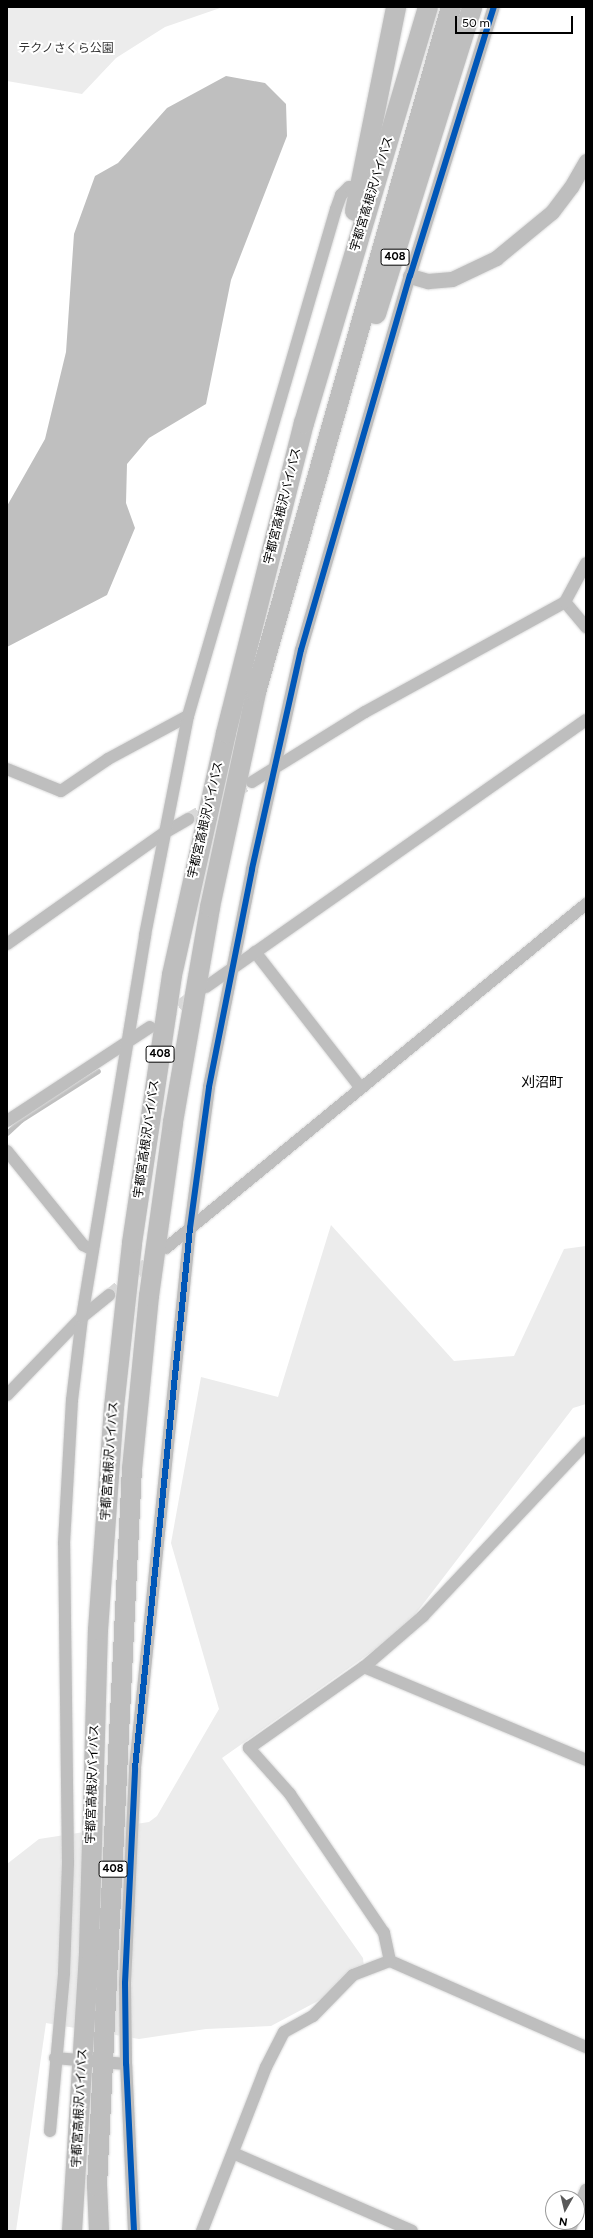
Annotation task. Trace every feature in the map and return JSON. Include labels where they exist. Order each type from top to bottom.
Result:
[{"type":"highway","name":"408","points":[[317,376],[360,187],[396,7]]},
{"type":"highway","name":"宇都宮高根沢バイパス","points":[[72,2231],[89,1950],[98,1630],[114,1407],[132,1243],[172,975],[197,855],[317,376],[428,7]]},
{"type":"highway","name":"宇都宮高根沢バイパス","points":[[99,2231],[97,2186],[130,1516],[140,1374],[149,1296],[173,1122],[210,906],[256,692],[452,7]]},
{"type":"highway","name":"408","points":[[309,504],[392,267],[472,7]]},
{"type":"street","points":[[134,2231],[126,2064],[126,1983],[136,1768],[190,1228],[209,1087],[231,969],[303,642],[410,276],[494,7]]},
{"type":"street","points":[[410,276],[428,281],[452,280],[496,258],[518,243],[552,212],[571,187],[586,160]]},
{"type":"street","points":[[50,2131],[55,2058],[64,1973],[68,1863],[64,1544],[72,1407],[82,1317],[164,833],[188,716],[336,209],[341,195],[349,187],[360,187]]},
{"type":"street","points":[[252,782],[365,712],[565,602],[586,563]]},
{"type":"street","points":[[565,602],[586,627]]},
{"type":"street","points":[[7,769],[60,791],[108,758],[188,716]]},
{"type":"street","points":[[206,987],[586,720]]},
{"type":"street","points":[[7,944],[164,833],[188,819]]},
{"type":"street","points":[[166,1248],[586,904]]},
{"type":"street","points":[[255,952],[361,1088]]},
{"type":"street","points":[[7,1121],[150,1027]]},
{"type":"street","points":[[7,1151],[83,1245],[94,1250]]},
{"type":"street","points":[[7,1395],[82,1317],[109,1295]]},
{"type":"street","points":[[390,1961],[384,1932],[290,1794],[250,1748],[364,1667],[423,1616],[586,1444]]},
{"type":"street","points":[[364,1667],[586,1760]]},
{"type":"street","points":[[202,2231],[266,2067],[284,2032],[312,2016],[353,1975],[390,1961],[586,2047]]},
{"type":"street","points":[[55,2058],[126,2064]]},
{"type":"street","points":[[233,2153],[412,2231]]},
{"type":"green space","name":"テクノさくら公園","points":[[7,7],[223,7],[165,27],[116,58],[82,94],[7,81]]},
{"type":"green space","points":[[331,1225],[454,1361],[514,1356],[564,1249],[586,1246],[586,1404],[573,1408],[404,1629],[222,1758],[363,1958],[365,1976],[271,2026],[206,2029],[139,2039],[46,2023],[16,2231],[7,2231],[7,1864],[39,1839],[149,1822],[157,1816],[219,1709],[171,1543],[201,1377],[278,1397]]},
{"type":"shaded area","points":[[226,76],[265,83],[286,104],[287,136],[231,280],[206,404],[149,438],[127,464],[126,503],[135,528],[107,595],[7,647],[7,506],[45,439],[66,352],[74,234],[95,176],[118,163],[167,108]]},
{"type":"waterway","points":[[7,1133],[21,1120],[98,1071]]},
{"type":"tunnel","points":[[188,819],[252,782]]},
{"type":"tunnel","points":[[164,1017],[196,994]]},
{"type":"tunnel","points":[[109,1295],[155,1257]]},
{"type":"cycle path","points":[[134,2231],[126,2064],[125,1983],[135,1768],[190,1228],[209,1087],[252,869],[301,650],[410,276],[494,7]]},
{"type":"district","name":"刈沼町","points":[[542,1083]]}]
